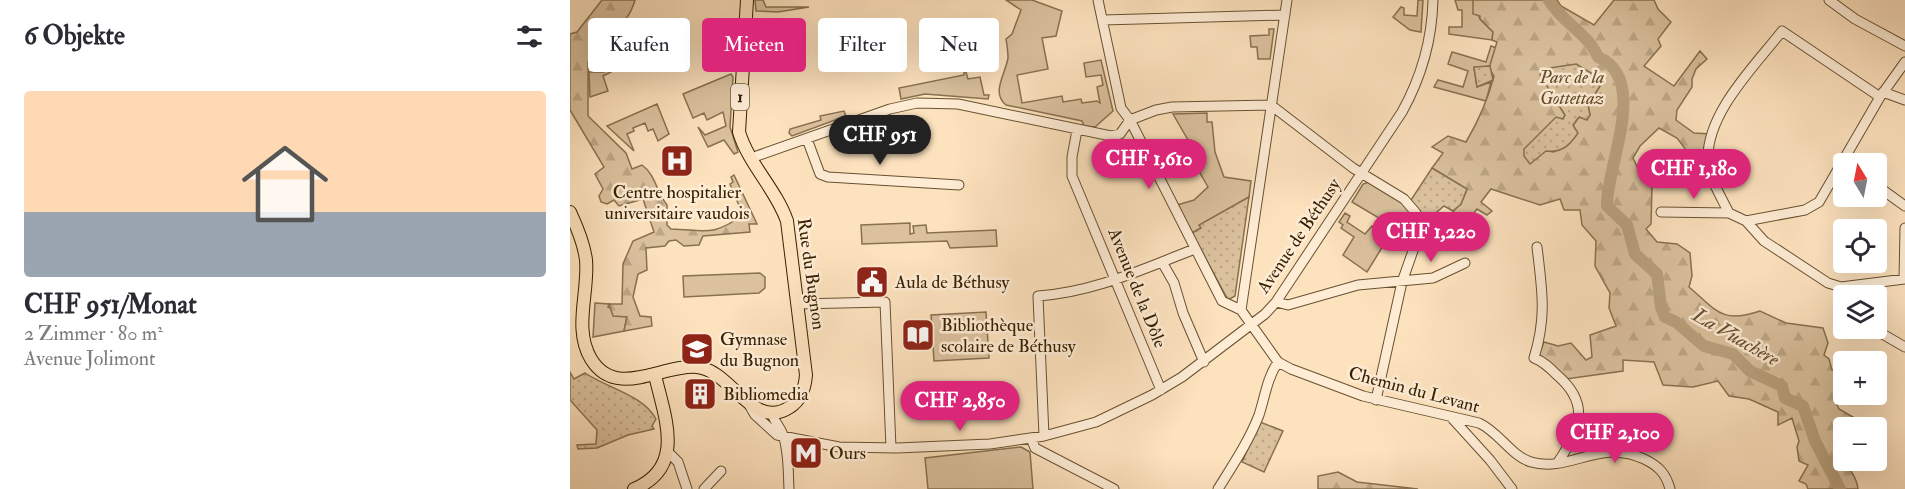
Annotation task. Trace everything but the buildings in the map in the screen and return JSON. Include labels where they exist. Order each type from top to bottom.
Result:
[{"type":"main road","name":"Rue du Bugnon","points":[[747,0],[739,126],[743,143],[776,194],[787,221],[806,381],[799,399],[777,412]]},
{"type":"main road","points":[[570,212],[580,236],[586,260],[583,321],[585,345],[591,359],[600,369],[614,377],[637,378],[684,368],[704,368],[758,410],[777,412]]},
{"type":"main road","points":[[634,489],[654,476],[668,452],[669,434],[655,375]]},
{"type":"street","points":[[1098,0],[1120,108],[1130,120],[1222,301],[1241,310],[1278,362],[1270,376],[1258,416],[1241,452],[1218,489]]},
{"type":"street","points":[[1241,310],[1287,0]]},
{"type":"street","name":"Avenue de Béthusy","points":[[783,437],[826,446],[891,448],[990,444],[1044,436],[1096,422],[1161,390],[1204,362],[1276,302],[1402,112],[1419,78],[1431,37],[1432,0]]},
{"type":"street","points":[[1829,0],[1856,19],[1905,46]]},
{"type":"street","points":[[1103,20],[1285,15]]},
{"type":"street","points":[[1729,213],[1712,177],[1708,160],[1718,117],[1728,99],[1782,31],[1881,94],[1905,100]]},
{"type":"street","points":[[1849,153],[1881,94],[1905,62]]},
{"type":"street","points":[[752,158],[890,109],[931,102],[958,104],[1111,136],[1119,134],[1130,120],[1156,110],[1172,107],[1272,105],[1362,172],[1404,199],[1419,218],[1420,233],[1402,282],[1385,349],[1376,400]]},
{"type":"street","name":"Avenue de la Dôle","points":[[1077,130],[1072,157],[1072,176],[1161,390]]},
{"type":"street","points":[[807,139],[820,174],[828,177],[959,185]]},
{"type":"street","points":[[1746,221],[1805,210],[1819,202],[1833,180]]},
{"type":"street","points":[[1887,193],[1905,206]]},
{"type":"street","points":[[1661,212],[1729,213],[1746,221],[1764,241],[1834,285]]},
{"type":"street","points":[[1857,285],[1905,279],[1905,228]]},
{"type":"street","points":[[1537,247],[1544,317],[1534,358],[1541,361],[1562,379],[1573,392],[1579,408],[1579,424],[1574,437],[1558,462]]},
{"type":"street","points":[[1044,436],[1038,296],[1071,294],[1116,280],[1195,249]]},
{"type":"street","points":[[1161,262],[1174,283],[1183,313],[1204,362]]},
{"type":"street","points":[[1276,302],[1288,305],[1318,298],[1345,288],[1376,282],[1402,282],[1432,278],[1465,263]]},
{"type":"street","points":[[798,304],[885,302],[891,448]]},
{"type":"street","points":[[1887,337],[1905,347]]},
{"type":"street","name":"Chemin du Levant","points":[[1278,362],[1350,392],[1485,426],[1520,456],[1531,462],[1558,462],[1617,450],[1635,455],[1657,466],[1665,474],[1670,489]]},
{"type":"street","points":[[748,403],[760,421],[783,437]]},
{"type":"street","points":[[777,412],[783,437],[789,489]]},
{"type":"street","points":[[1451,417],[1490,460],[1512,489]]},
{"type":"street","points":[[1031,438],[1035,448],[1114,489]]},
{"type":"street","points":[[668,452],[678,462],[687,489]]},
{"type":"street","points":[[704,489],[721,471]]},
{"type":"green space","points":[[602,0],[635,0],[627,18],[588,18],[588,116],[626,153],[632,169],[642,165],[650,173],[667,205],[667,225],[671,229],[708,231],[724,227],[743,215],[730,184],[733,182],[731,177],[734,175],[757,224],[749,224],[750,232],[703,236],[699,245],[684,246],[676,240],[669,241],[665,246],[646,248],[647,270],[638,274],[633,297],[640,316],[651,317],[652,326],[624,331],[627,317],[613,316],[609,304],[622,304],[623,264],[633,241],[654,232],[643,199],[619,206],[614,200],[607,204],[601,202],[599,196],[603,189],[595,174],[604,167],[570,110],[570,34],[577,32]]},
{"type":"green space","points":[[755,0],[763,0],[766,7],[809,7],[778,12],[756,11]]},
{"type":"green space","points":[[1006,0],[1032,0],[1062,11],[1056,36],[1042,38],[1048,69],[1017,75],[1022,103],[1062,96],[1063,102],[1081,99],[1082,103],[1097,101],[1100,103],[1097,87],[1103,85],[1101,75],[1086,77],[1084,63],[1101,60],[1113,111],[1095,127],[1084,126],[1082,121],[1006,105],[1002,100],[999,89],[1008,58],[1006,39],[1012,34],[1021,10]]},
{"type":"green space","points":[[1418,0],[1423,0],[1421,32],[1410,30],[1393,17],[1401,7],[1404,8],[1404,15],[1417,16]]},
{"type":"green space","points":[[1455,0],[1473,0],[1480,19],[1493,32],[1492,40],[1449,34],[1449,27],[1462,27],[1462,10],[1458,10]]},
{"type":"green space","points":[[1473,0],[1557,0],[1561,6],[1594,25],[1614,0],[1654,0],[1658,9],[1671,22],[1658,39],[1661,46],[1644,66],[1674,86],[1700,51],[1707,59],[1696,69],[1692,87],[1677,110],[1676,120],[1694,133],[1710,134],[1706,170],[1703,172],[1677,138],[1659,128],[1640,146],[1633,158],[1644,181],[1652,187],[1651,224],[1646,229],[1657,242],[1677,244],[1690,253],[1692,276],[1689,287],[1721,313],[1737,316],[1760,311],[1786,323],[1823,328],[1828,343],[1824,355],[1829,359],[1833,370],[1833,405],[1837,405],[1839,409],[1853,417],[1833,417],[1833,471],[1851,471],[1858,489],[1808,489],[1806,484],[1799,481],[1808,465],[1799,461],[1797,447],[1799,441],[1792,418],[1778,425],[1778,412],[1749,399],[1729,396],[1718,381],[1693,387],[1663,385],[1654,362],[1623,360],[1623,371],[1566,379],[1538,356],[1544,342],[1558,346],[1571,343],[1586,360],[1592,357],[1590,335],[1616,326],[1609,308],[1610,293],[1595,266],[1596,241],[1582,225],[1580,210],[1564,210],[1560,199],[1540,205],[1491,189],[1481,202],[1492,211],[1487,215],[1477,209],[1466,223],[1453,211],[1461,204],[1467,189],[1432,168],[1443,153],[1432,147],[1448,136],[1466,142],[1492,85],[1494,76],[1489,68],[1497,42],[1492,40],[1493,32],[1480,19],[1480,16],[1473,14]],"holes":[[[1600,86],[1588,105],[1590,115],[1587,119],[1579,117],[1554,152],[1546,151],[1565,115],[1549,90]]]},
{"type":"green space","points":[[1269,29],[1274,29],[1270,59],[1258,59],[1257,47],[1251,47],[1250,36],[1269,35]]},
{"type":"green space","points":[[1491,46],[1497,48],[1490,66],[1474,68],[1477,87],[1491,82],[1486,101],[1434,87],[1438,80],[1463,87],[1468,71],[1448,64],[1452,52],[1486,62]]},
{"type":"green space","name":"Parc de la Gottettaz","points":[[1576,64],[1596,76],[1600,86],[1588,105],[1590,115],[1587,120],[1579,117],[1573,125],[1578,133],[1569,144],[1557,151],[1546,151],[1530,164],[1524,156],[1524,149],[1556,117],[1563,119],[1565,115],[1540,75],[1543,69]]},
{"type":"green space","points":[[1490,66],[1493,80],[1477,87],[1474,67]]},
{"type":"green space","points":[[589,72],[611,72],[603,76],[608,91],[590,97]]},
{"type":"green space","points":[[966,72],[968,79],[980,77],[984,95],[989,95],[988,99],[925,94],[901,99],[899,88],[964,75]]},
{"type":"green space","points":[[731,74],[733,77],[730,127],[738,152],[734,154],[724,140],[708,147],[698,127],[705,135],[726,126],[723,112],[707,120],[704,113],[693,118],[683,94]]},
{"type":"green space","points":[[657,104],[669,134],[658,141],[653,129],[648,131],[645,123],[633,128],[634,131],[627,134],[634,151],[607,126]]},
{"type":"green space","points":[[844,111],[846,116],[792,136],[789,133],[790,129],[821,120],[820,116]]},
{"type":"green space","points":[[1207,113],[1207,122],[1212,122],[1215,152],[1224,177],[1251,181],[1249,197],[1200,225],[1201,228],[1192,233],[1177,205],[1194,200],[1208,187],[1196,166],[1192,147],[1173,114]]},
{"type":"green space","points":[[1432,168],[1467,189],[1461,204],[1453,211],[1444,206],[1425,222],[1411,200]]},
{"type":"green space","points":[[1369,182],[1403,204],[1410,212],[1416,229],[1414,240],[1394,228],[1367,272],[1343,255],[1354,237],[1341,228],[1343,225],[1339,222],[1345,213],[1350,216],[1347,222],[1365,234],[1372,226],[1379,230],[1384,221],[1352,202],[1363,184]]},
{"type":"green space","points":[[1249,197],[1235,296],[1228,300],[1192,233],[1201,228],[1199,225]]},
{"type":"green space","points":[[910,223],[910,234],[914,233],[913,226],[926,225],[927,233],[996,230],[997,246],[950,248],[947,241],[862,244],[861,225]]},
{"type":"green space","points":[[760,273],[765,277],[765,288],[759,293],[684,297],[683,276]]},
{"type":"green space","points":[[595,303],[609,304],[608,307],[627,316],[624,331],[593,337]]},
{"type":"green space","points":[[986,312],[989,358],[934,361],[931,315]]},
{"type":"green space","points":[[570,372],[574,379],[585,373],[643,404],[656,419],[652,426],[654,429],[628,435],[597,448],[578,449],[577,445],[596,444],[597,430],[570,400]]},
{"type":"green space","points":[[1260,422],[1283,431],[1264,472],[1242,462]]},
{"type":"green space","points":[[1021,447],[1030,452],[1033,489],[928,489],[925,458]]},
{"type":"green space","points":[[1338,472],[1357,482],[1418,489],[1318,489],[1318,476]]},
{"type":"waterway","name":"La Vuachère","points":[[1549,0],[1554,8],[1588,41],[1598,57],[1613,68],[1621,84],[1622,125],[1608,189],[1607,206],[1627,225],[1635,254],[1657,274],[1661,307],[1665,317],[1676,322],[1704,346],[1733,354],[1750,371],[1782,386],[1785,398],[1803,406],[1815,441],[1840,489]]},
{"type":"place","name":"Centre hospitalier universitaire vaudois","points":[[677,161]]},
{"type":"place","name":"Aula de Béthusy","points":[[872,282]]},
{"type":"place","name":"Bibliothèque scolaire de Béthusy","points":[[918,335]]},
{"type":"place","name":"Gymnase du Bugnon","points":[[697,349]]},
{"type":"place","name":"Bibliomedia","points":[[700,394]]},
{"type":"place","name":"Ours","points":[[806,453]]}]
